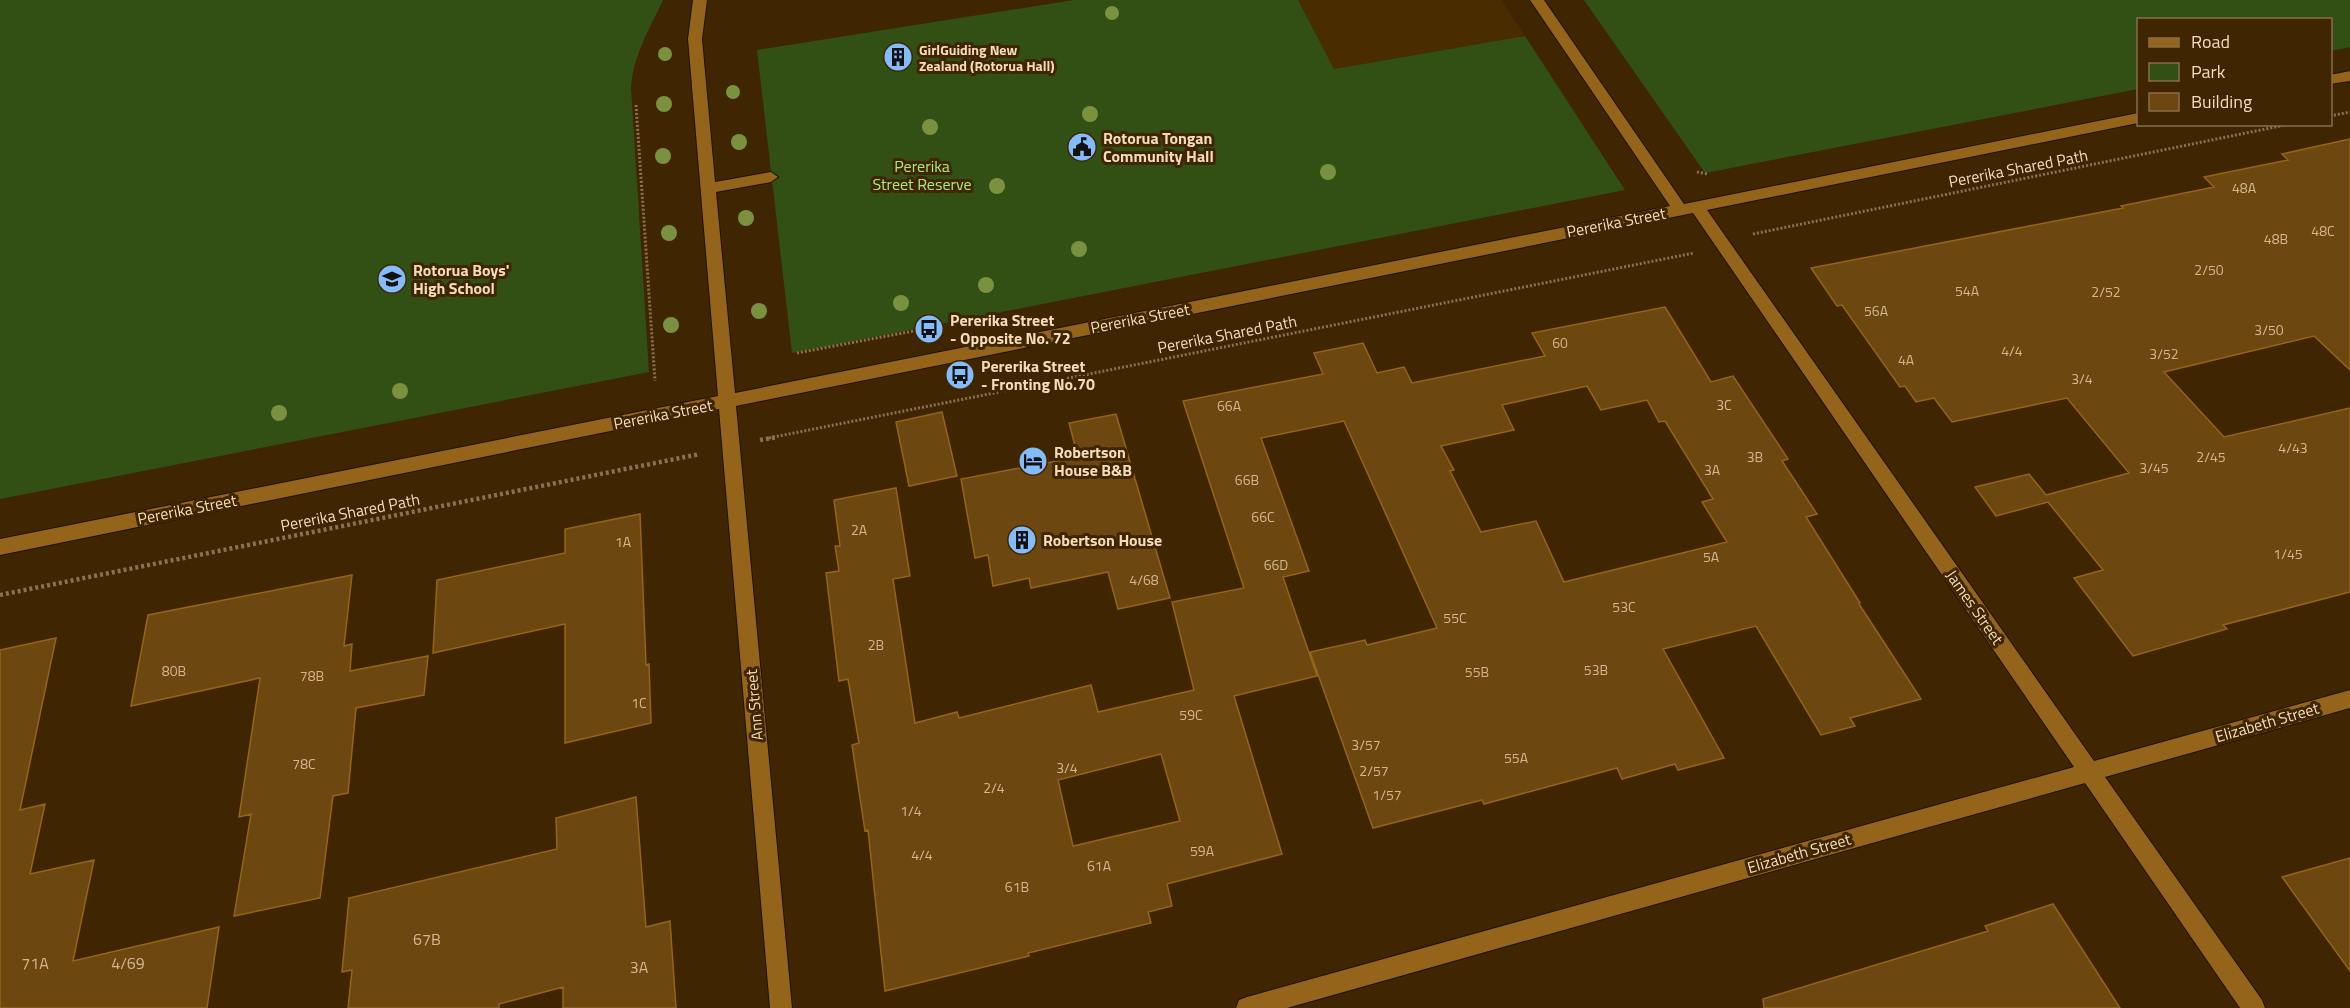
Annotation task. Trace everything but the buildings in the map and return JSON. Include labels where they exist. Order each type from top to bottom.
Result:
[{"type":"street","name":"Ann Street","points":[[700,0],[695,39],[781,1008]]},
{"type":"street","name":"James Street","points":[[1537,0],[1688,207],[2090,771],[2254,1008]]},
{"type":"street","points":[[2332,80],[2350,76]]},
{"type":"street","name":"Pererika Street","points":[[0,547],[2137,118]]},
{"type":"street","points":[[709,188],[771,177]]},
{"type":"street","name":"Elizabeth Street","points":[[1247,1008],[2350,699]]},
{"type":"path","points":[[636,105],[655,381]]},
{"type":"path","points":[[2332,116],[2350,112]]},
{"type":"path","name":"Pererika Shared Path","points":[[1750,234],[2280,126]]},
{"type":"path","name":"Pererika Shared Path","points":[[756,441],[1703,251]]},
{"type":"path","name":"Pererika Shared Path","points":[[0,595],[705,453]]},
{"type":"shaded area","points":[[1298,0],[1501,0],[1525,36],[1334,69]]},
{"type":"green space","name":"Rotorua Boys' High School","points":[[0,0],[663,0],[635,64],[631,88],[649,372],[0,499]]},
{"type":"green space","name":"Pererika Street Reserve","points":[[1074,0],[1298,0],[1334,69],[1525,36],[1625,190],[792,353],[757,50]]},
{"type":"green space","points":[[1584,0],[2350,0],[2350,47],[2332,51],[2332,18],[2137,18],[2137,89],[1705,173]]},
{"type":"place","name":"GirlGuiding New Zealand (Rotorua Hall)","points":[[898,57]]},
{"type":"place","name":"Rotorua Tongan Community Hall","points":[[1082,147]]},
{"type":"place","name":"Rotorua Boys' High School","points":[[392,279]]},
{"type":"place","name":"Pererika Street - Opposite No. 72","points":[[929,329]]},
{"type":"place","name":"Pererika Street - Fronting No.70","points":[[960,375]]},
{"type":"place","name":"Robertson House B&B","points":[[1033,461]]},
{"type":"place","name":"Robertson House","points":[[1022,540]]}]
